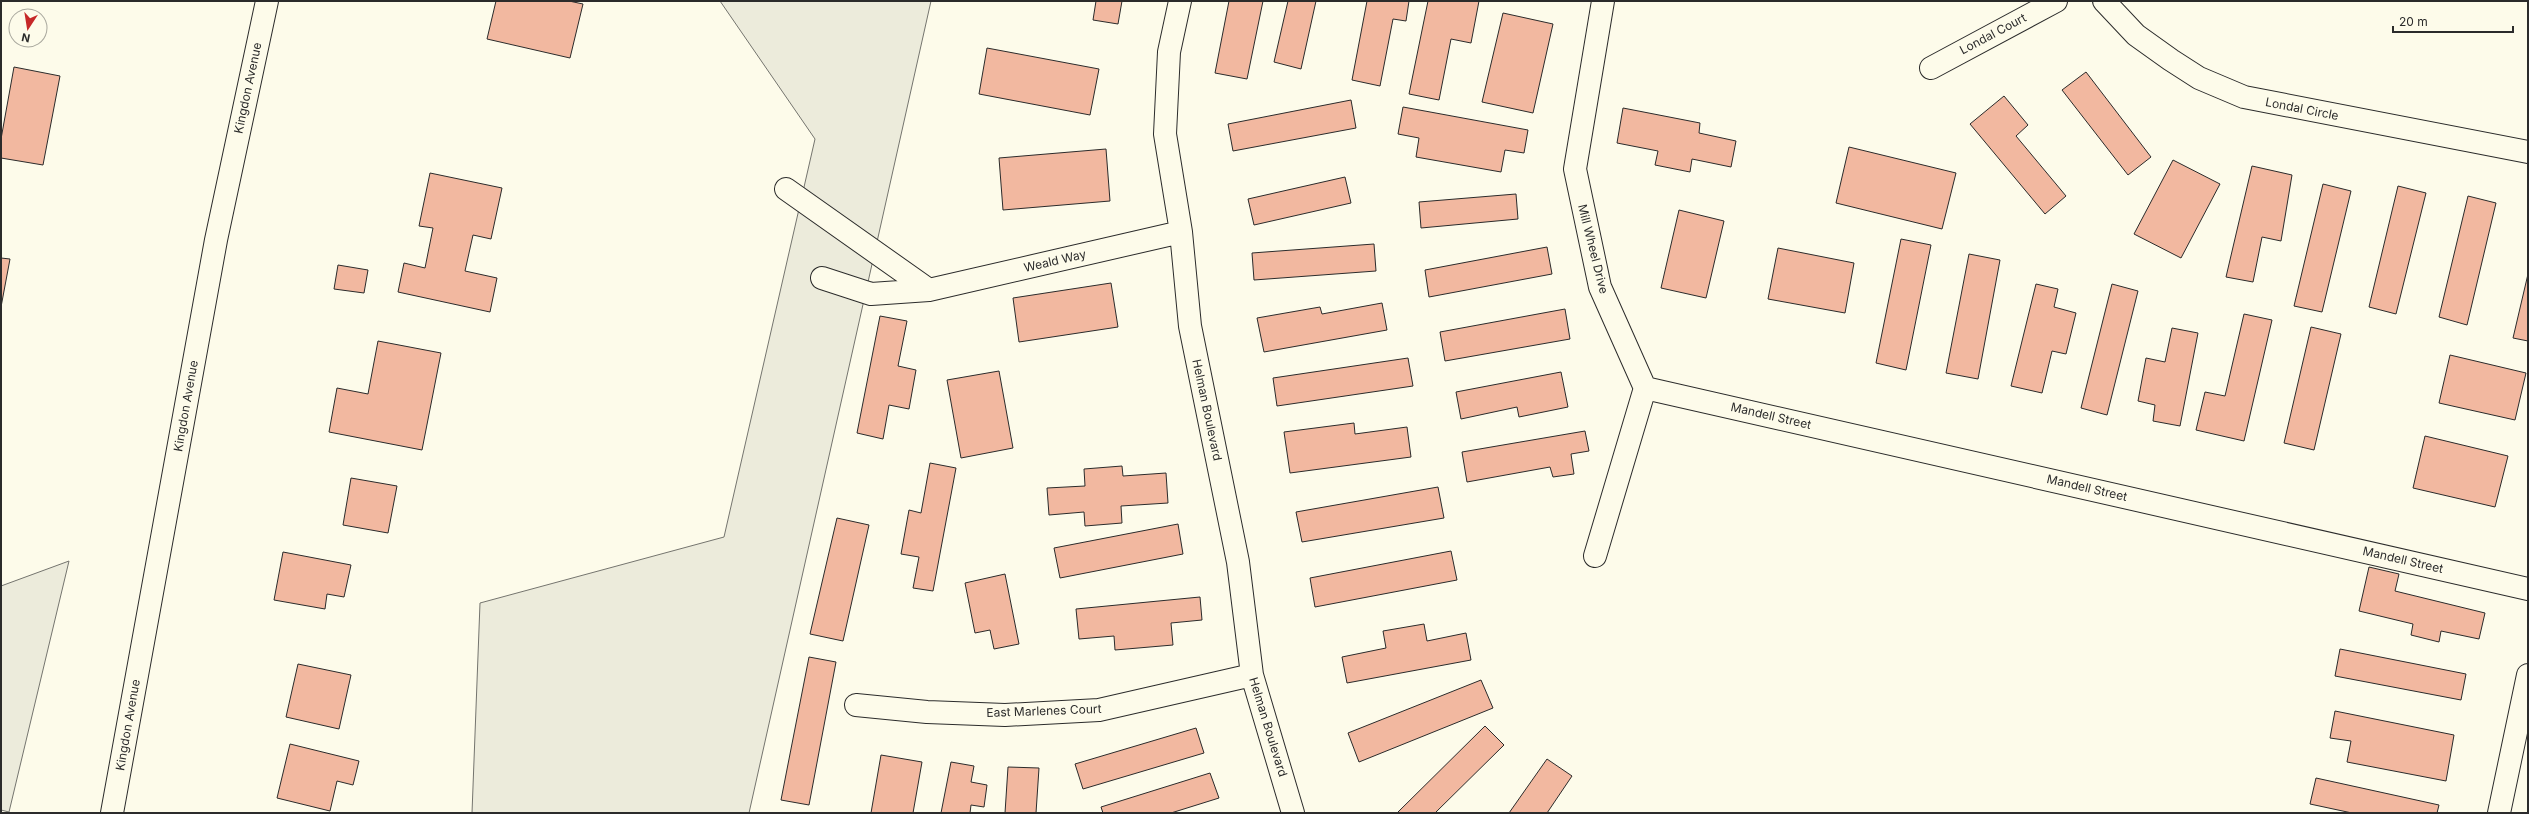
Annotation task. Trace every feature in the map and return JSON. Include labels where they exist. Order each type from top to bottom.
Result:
[{"type":"street","name":"Kingdon Avenue","points":[[112,813],[216,240],[267,1]]},
{"type":"street","name":"Helman Boulevard","points":[[1180,1],[1169,52],[1165,134],[1181,232],[1190,326],[1238,562],[1252,675],[1293,813]]},
{"type":"street","name":"Mill Wheel Drive","points":[[1603,1],[1575,169],[1600,287],[1646,388]]},
{"type":"street","name":"Londal Court","points":[[1931,68],[2056,1]]},
{"type":"street","name":"Londal Circle","points":[[2104,1],[2136,35],[2171,60],[2199,78],[2244,97],[2528,152]]},
{"type":"street","points":[[786,189],[929,290]]},
{"type":"street","name":"Weald Way","points":[[822,278],[872,294],[929,290],[1181,232]]},
{"type":"street","points":[[1594,556],[1646,388]]},
{"type":"street","name":"Mandell Street","points":[[1646,388],[2528,589]]},
{"type":"street","name":"East Marlenes Court","points":[[856,705],[927,712],[1005,714],[1099,710],[1252,675]]},
{"type":"street","points":[[2499,813],[2528,675]]},
{"type":"shaded area","points":[[720,1],[931,1],[749,813],[472,813],[480,603],[724,537],[815,139]]},
{"type":"shaded area","points":[[69,561],[9,812],[1,810],[1,586]]},
{"type":"building","points":[[496,1],[569,1],[583,4],[570,58],[487,39]]},
{"type":"building","points":[[1096,1],[1122,1],[1118,24],[1093,20]]},
{"type":"building","points":[[1229,1],[1263,1],[1247,79],[1215,73]]},
{"type":"building","points":[[1288,1],[1316,1],[1301,69],[1274,62]]},
{"type":"building","points":[[1367,1],[1409,1],[1406,21],[1393,19],[1380,86],[1352,80]]},
{"type":"building","points":[[1428,1],[1479,1],[1471,43],[1451,39],[1439,100],[1409,94]]},
{"type":"building","points":[[1503,13],[1553,24],[1533,113],[1482,102]]},
{"type":"building","points":[[987,48],[1099,69],[1090,115],[979,94]]},
{"type":"building","points":[[14,67],[60,76],[43,165],[1,158],[1,139]]},
{"type":"building","points":[[2086,72],[2151,157],[2128,175],[2062,90]]},
{"type":"building","points":[[2004,96],[2028,125],[2016,136],[2066,196],[2045,214],[1970,124]]},
{"type":"building","points":[[1351,100],[1356,128],[1233,151],[1228,124]]},
{"type":"building","points":[[1403,107],[1528,130],[1524,153],[1505,150],[1501,172],[1416,157],[1419,138],[1398,134]]},
{"type":"building","points":[[1623,108],[1700,123],[1699,133],[1736,141],[1731,167],[1692,159],[1690,172],[1655,165],[1658,151],[1617,143]]},
{"type":"building","points":[[1849,147],[1956,173],[1942,229],[1836,203]]},
{"type":"building","points":[[1106,149],[1110,201],[1003,210],[999,158]]},
{"type":"building","points":[[2173,160],[2220,184],[2181,258],[2134,234]]},
{"type":"building","points":[[2252,166],[2292,175],[2281,241],[2262,237],[2253,282],[2226,277]]},
{"type":"building","points":[[430,173],[502,188],[491,239],[473,235],[465,271],[497,278],[490,312],[398,292],[404,263],[425,268],[433,228],[419,226]]},
{"type":"building","points":[[1345,177],[1351,203],[1254,225],[1248,199]]},
{"type":"building","points":[[2323,184],[2351,191],[2322,312],[2294,306]]},
{"type":"building","points":[[2398,186],[2426,193],[2396,314],[2369,307]]},
{"type":"building","points":[[1516,194],[1518,219],[1421,228],[1419,202]]},
{"type":"building","points":[[2468,196],[2496,203],[2467,325],[2439,317]]},
{"type":"building","points":[[1679,210],[1724,221],[1706,298],[1661,288]]},
{"type":"building","points":[[1901,239],[1931,245],[1906,370],[1876,363]]},
{"type":"building","points":[[1374,244],[1376,271],[1254,280],[1252,253]]},
{"type":"building","points":[[1547,247],[1552,274],[1429,297],[1425,270]]},
{"type":"building","points":[[1778,248],[1854,263],[1845,313],[1768,299]]},
{"type":"building","points":[[1969,254],[2000,260],[1978,379],[1946,373]]},
{"type":"building","points":[[1,258],[10,259],[1,307]]},
{"type":"building","points":[[338,265],[368,270],[364,293],[334,289]]},
{"type":"building","points":[[2528,274],[2528,341],[2513,338]]},
{"type":"building","points":[[1111,283],[1118,327],[1019,342],[1013,298]]},
{"type":"building","points":[[2036,284],[2058,289],[2054,307],[2076,313],[2066,354],[2052,351],[2042,393],[2011,386]]},
{"type":"building","points":[[2112,284],[2138,291],[2107,415],[2081,408]]},
{"type":"building","points":[[1382,303],[1387,330],[1264,352],[1257,318],[1320,307],[1322,314]]},
{"type":"building","points":[[1565,309],[1570,339],[1445,361],[1440,332]]},
{"type":"building","points":[[2244,314],[2272,320],[2244,441],[2196,430],[2205,392],[2225,396]]},
{"type":"building","points":[[880,316],[907,321],[898,366],[916,370],[909,409],[889,405],[883,439],[857,433]]},
{"type":"building","points":[[2311,327],[2341,334],[2314,450],[2284,443]]},
{"type":"building","points":[[2172,328],[2198,333],[2180,426],[2153,421],[2155,405],[2138,401],[2146,358],[2165,362]]},
{"type":"building","points":[[378,341],[441,353],[422,450],[329,432],[337,388],[368,394]]},
{"type":"building","points":[[2450,355],[2526,373],[2515,420],[2439,403]]},
{"type":"building","points":[[1408,358],[1413,386],[1277,406],[1273,378]]},
{"type":"building","points":[[999,371],[1013,448],[961,458],[947,380]]},
{"type":"building","points":[[1561,372],[1568,407],[1519,417],[1517,407],[1461,419],[1456,392]]},
{"type":"building","points":[[1354,423],[1355,434],[1407,427],[1411,457],[1290,473],[1284,432]]},
{"type":"building","points":[[1585,431],[1589,451],[1571,454],[1574,474],[1553,477],[1550,467],[1467,482],[1462,452]]},
{"type":"building","points":[[2425,436],[2508,456],[2495,507],[2413,488]]},
{"type":"building","points":[[930,463],[956,468],[933,591],[913,588],[919,557],[901,554],[909,510],[921,513]]},
{"type":"building","points":[[1122,466],[1123,476],[1166,473],[1168,503],[1121,506],[1122,523],[1085,526],[1084,512],[1049,515],[1047,488],[1085,486],[1084,469]]},
{"type":"building","points":[[351,478],[397,486],[388,533],[343,525]]},
{"type":"building","points":[[1438,487],[1444,518],[1302,542],[1296,512]]},
{"type":"building","points":[[837,518],[869,525],[843,641],[810,634]]},
{"type":"building","points":[[1178,524],[1183,554],[1060,578],[1054,548]]},
{"type":"building","points":[[1451,551],[1457,580],[1315,607],[1310,578]]},
{"type":"building","points":[[283,552],[351,565],[344,597],[327,594],[325,609],[274,600]]},
{"type":"building","points":[[2369,567],[2399,574],[2395,591],[2485,613],[2479,639],[2441,631],[2439,642],[2411,635],[2413,624],[2359,611]]},
{"type":"building","points":[[1005,574],[1019,644],[994,649],[990,630],[975,633],[965,583]]},
{"type":"building","points":[[1200,597],[1202,620],[1171,623],[1173,645],[1115,650],[1114,636],[1079,639],[1076,609]]},
{"type":"building","points":[[1424,624],[1427,641],[1466,633],[1471,660],[1347,683],[1342,657],[1386,648],[1383,631]]},
{"type":"building","points":[[2340,649],[2466,674],[2461,700],[2335,676]]},
{"type":"building","points":[[809,657],[836,662],[809,805],[781,800]]},
{"type":"building","points":[[298,664],[351,675],[339,729],[286,717]]},
{"type":"building","points":[[1481,680],[1493,708],[1359,762],[1348,733]]},
{"type":"building","points":[[2335,711],[2454,735],[2446,781],[2347,762],[2351,741],[2330,738]]},
{"type":"building","points":[[1485,726],[1504,745],[1435,813],[1397,813]]},
{"type":"building","points":[[1196,728],[1204,753],[1083,789],[1075,764]]},
{"type":"building","points":[[290,744],[359,761],[353,785],[337,781],[330,811],[277,798]]},
{"type":"building","points":[[881,755],[922,762],[913,813],[871,813]]},
{"type":"building","points":[[1547,759],[1572,776],[1547,813],[1509,813]]},
{"type":"building","points":[[951,762],[974,766],[971,782],[987,785],[984,807],[971,805],[970,813],[941,813]]},
{"type":"building","points":[[1008,767],[1039,768],[1036,813],[1005,813]]},
{"type":"building","points":[[1210,773],[1219,798],[1171,813],[1103,813],[1101,807]]},
{"type":"building","points":[[2316,778],[2439,805],[2437,813],[2352,813],[2310,804]]}]
